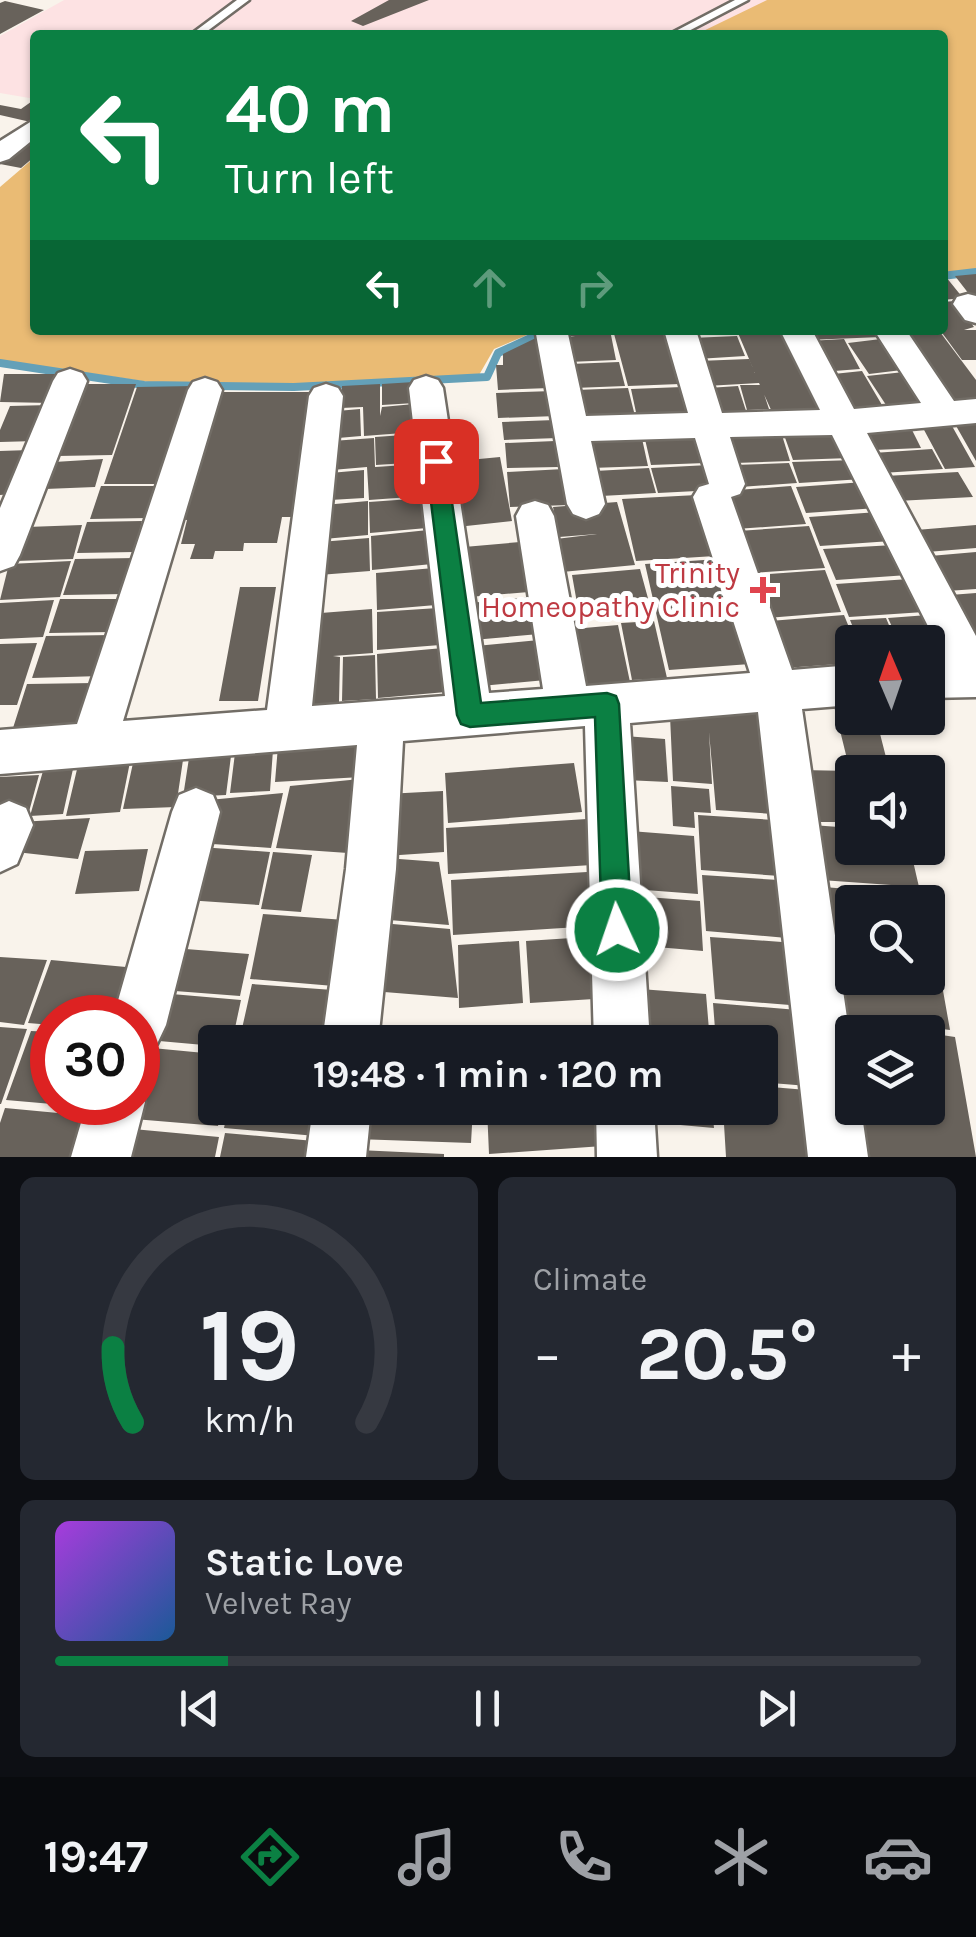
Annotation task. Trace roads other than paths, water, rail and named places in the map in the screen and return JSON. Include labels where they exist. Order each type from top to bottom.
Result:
[{"type":"street","points":[[0,121],[30,125]]},
{"type":"street","points":[[0,154],[30,130]]},
{"type":"street","points":[[552,335],[586,504]]},
{"type":"street","points":[[682,335],[708,422],[719,491],[778,691],[838,1157]]},
{"type":"street","points":[[799,335],[976,676],[945,678]]},
{"type":"street","points":[[894,335],[961,413]]},
{"type":"street","points":[[0,555],[70,381]]},
{"type":"street","points":[[426,388],[470,715]]},
{"type":"street","points":[[93,745],[206,390]]},
{"type":"street","points":[[287,730],[326,396]]},
{"type":"street","points":[[571,429],[708,422],[845,422],[961,413]]},
{"type":"street","points":[[536,516],[587,706],[620,1025]]},
{"type":"street","points":[[0,752],[835,686]]},
{"type":"street","points":[[352,1025],[371,869],[381,723]]},
{"type":"street","points":[[146,995],[196,812]]},
{"type":"street","points":[[101,1157],[110,1125]]},
{"type":"street","points":[[336,1157],[340,1125]]},
{"type":"street","points":[[626,1125],[627,1157]]},
{"type":"lane","points":[[203,30],[244,0]]},
{"type":"lane","points":[[683,30],[743,0]]},
{"type":"waterway","points":[[948,275],[976,272]]},
{"type":"waterway","points":[[0,363],[144,385],[294,387],[487,377],[498,353],[537,335]]},
{"type":"place","name":"Trinity Homeopathy Clinic","points":[[763,590]]}]
